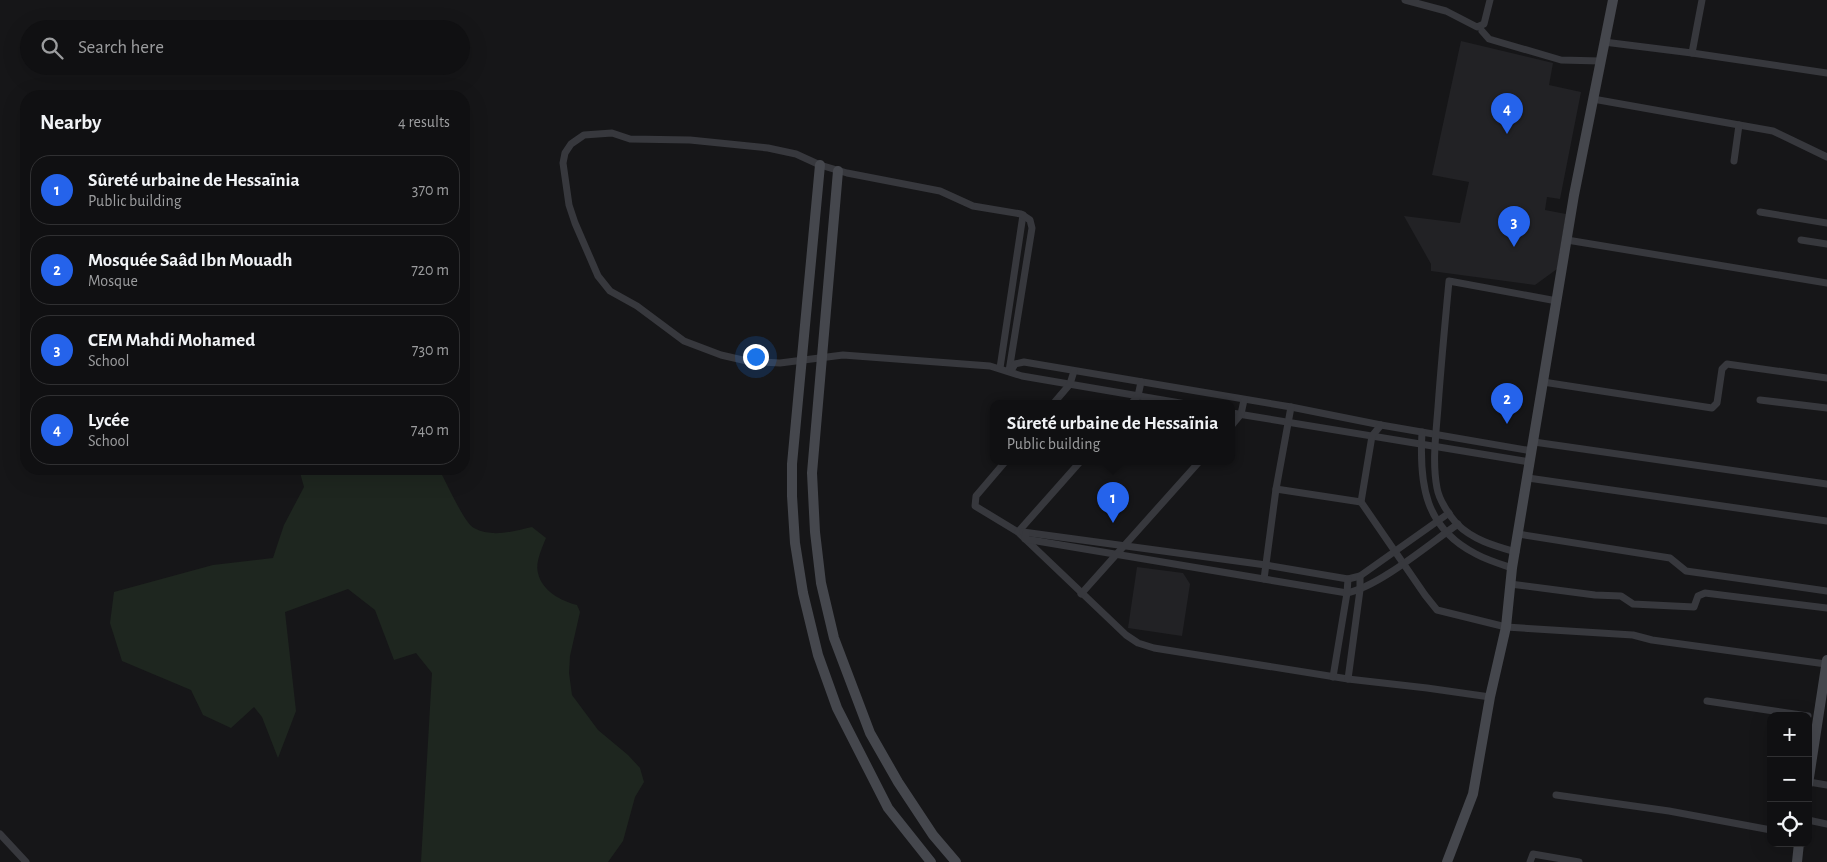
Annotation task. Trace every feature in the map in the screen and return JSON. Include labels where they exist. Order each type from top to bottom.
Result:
[{"type":"street","points":[[1406,0],[1446,11],[1477,27],[1484,24],[1490,0]]},
{"type":"street","points":[[1447,862],[1473,794],[1490,697],[1506,627],[1512,568],[1556,301],[1613,0]]},
{"type":"street","points":[[1692,53],[1702,0]]},
{"type":"street","points":[[1482,31],[1489,39],[1561,60],[1600,61]]},
{"type":"street","points":[[1604,42],[1827,73]]},
{"type":"street","points":[[1593,99],[1774,131],[1827,157]]},
{"type":"street","points":[[1734,161],[1739,125]]},
{"type":"street","points":[[1010,371],[1032,225],[1030,220],[1024,215],[973,206],[934,190],[838,171],[796,154],[768,148],[690,140],[630,139],[612,133],[590,134],[579,137],[568,148],[564,158],[566,190],[575,222],[598,276],[610,291],[637,306],[684,341],[708,351],[760,363],[780,363],[822,356],[843,355],[1000,368],[1022,376],[1162,400]]},
{"type":"street","points":[[820,165],[792,464],[795,543],[803,594],[818,655],[837,708],[888,808],[931,862]]},
{"type":"street","points":[[838,171],[812,473],[815,532],[821,583],[834,638],[870,732],[898,782],[933,835],[956,862]]},
{"type":"street","points":[[1760,212],[1827,223]]},
{"type":"street","points":[[1000,368],[1024,215]]},
{"type":"street","points":[[1567,240],[1827,283]]},
{"type":"street","points":[[1801,240],[1827,244]]},
{"type":"street","points":[[1516,552],[1486,543],[1469,534],[1449,512],[1437,490],[1435,446],[1449,282],[1556,301]]},
{"type":"street","points":[[1011,300],[1020,302]]},
{"type":"street","points":[[1010,371],[1015,364],[1021,362],[1291,407],[1422,432],[1827,484]]},
{"type":"street","points":[[1543,382],[1712,408],[1717,403],[1722,371],[1727,364],[1827,378]]},
{"type":"street","points":[[1056,400],[1070,384],[1074,371]]},
{"type":"street","points":[[1134,400],[1138,396],[1140,382]]},
{"type":"street","points":[[1235,421],[1241,414],[1244,400]]},
{"type":"street","points":[[1760,400],[1827,408]]},
{"type":"street","points":[[1264,579],[1276,488],[1291,407]]},
{"type":"street","points":[[1235,413],[1530,462]]},
{"type":"street","points":[[1381,425],[1372,436],[1361,502],[1437,610],[1506,627],[1634,635],[1652,640],[1827,662],[1826,677],[1816,719],[1811,757]]},
{"type":"street","points":[[1422,432],[1421,444],[1425,493],[1437,521],[1446,533],[1465,548],[1478,556],[1512,568]]},
{"type":"street","points":[[1002,465],[976,496],[976,506],[1026,536],[1117,555],[1347,592],[1360,590],[1403,563],[1458,524]]},
{"type":"street","points":[[1018,532],[1077,465]]},
{"type":"street","points":[[1081,594],[1197,465]]},
{"type":"street","points":[[1528,478],[1827,521]]},
{"type":"street","points":[[1276,488],[1361,502]]},
{"type":"street","points":[[1026,536],[1125,546],[1266,565],[1348,579],[1360,576],[1449,512]]},
{"type":"street","points":[[1518,534],[1670,558],[1686,571],[1827,591]]},
{"type":"street","points":[[1026,536],[1081,594],[1126,635],[1138,643],[1154,648],[1348,679],[1490,697]]},
{"type":"street","points":[[1348,679],[1360,590],[1360,576]]},
{"type":"street","points":[[1333,676],[1348,579]]},
{"type":"street","points":[[1510,584],[1595,595],[1615,595],[1621,596],[1633,604],[1659,606],[1694,607],[1698,596],[1705,592],[1827,608]]},
{"type":"street","points":[[1706,701],[1816,719]]},
{"type":"street","points":[[1812,783],[1827,785]]},
{"type":"street","points":[[1556,795],[1669,811],[1767,829]]},
{"type":"street","points":[[1812,821],[1827,824]]},
{"type":"street","points":[[0,834],[26,862]]},
{"type":"street","points":[[1796,862],[1798,847]]},
{"type":"street","points":[[1530,862],[1533,854],[1579,862]]},
{"type":"shaded area","points":[[1461,41],[1553,63],[1549,85],[1581,92],[1560,199],[1547,197],[1545,210],[1566,214],[1557,269],[1535,285],[1431,271],[1431,264],[1404,216],[1460,223],[1469,182],[1432,175]]},
{"type":"shaded area","points":[[301,475],[442,475],[466,520],[474,528],[488,533],[496,533],[532,527],[546,538],[537,565],[540,579],[553,594],[577,605],[580,612],[570,656],[569,673],[572,695],[598,730],[628,755],[640,768],[644,782],[635,797],[623,841],[608,862],[421,862],[432,673],[416,653],[394,660],[375,610],[348,589],[285,612],[296,711],[278,758],[262,717],[254,707],[231,728],[203,715],[191,690],[122,661],[110,623],[114,592],[213,565],[273,558],[284,525],[304,487]]},
{"type":"shaded area","points":[[1137,567],[1183,573],[1190,584],[1182,636],[1128,628]]},
{"type":"place","name":"Lycée","points":[[1507,134]]},
{"type":"place","name":"CEM Mahdi Mohamed","points":[[1514,247]]},
{"type":"place","name":"Mosquée Saâd Ibn Mouadh","points":[[1507,424]]},
{"type":"place","name":"Sûreté urbaine de Hessaïnia","points":[[1113,523]]}]
